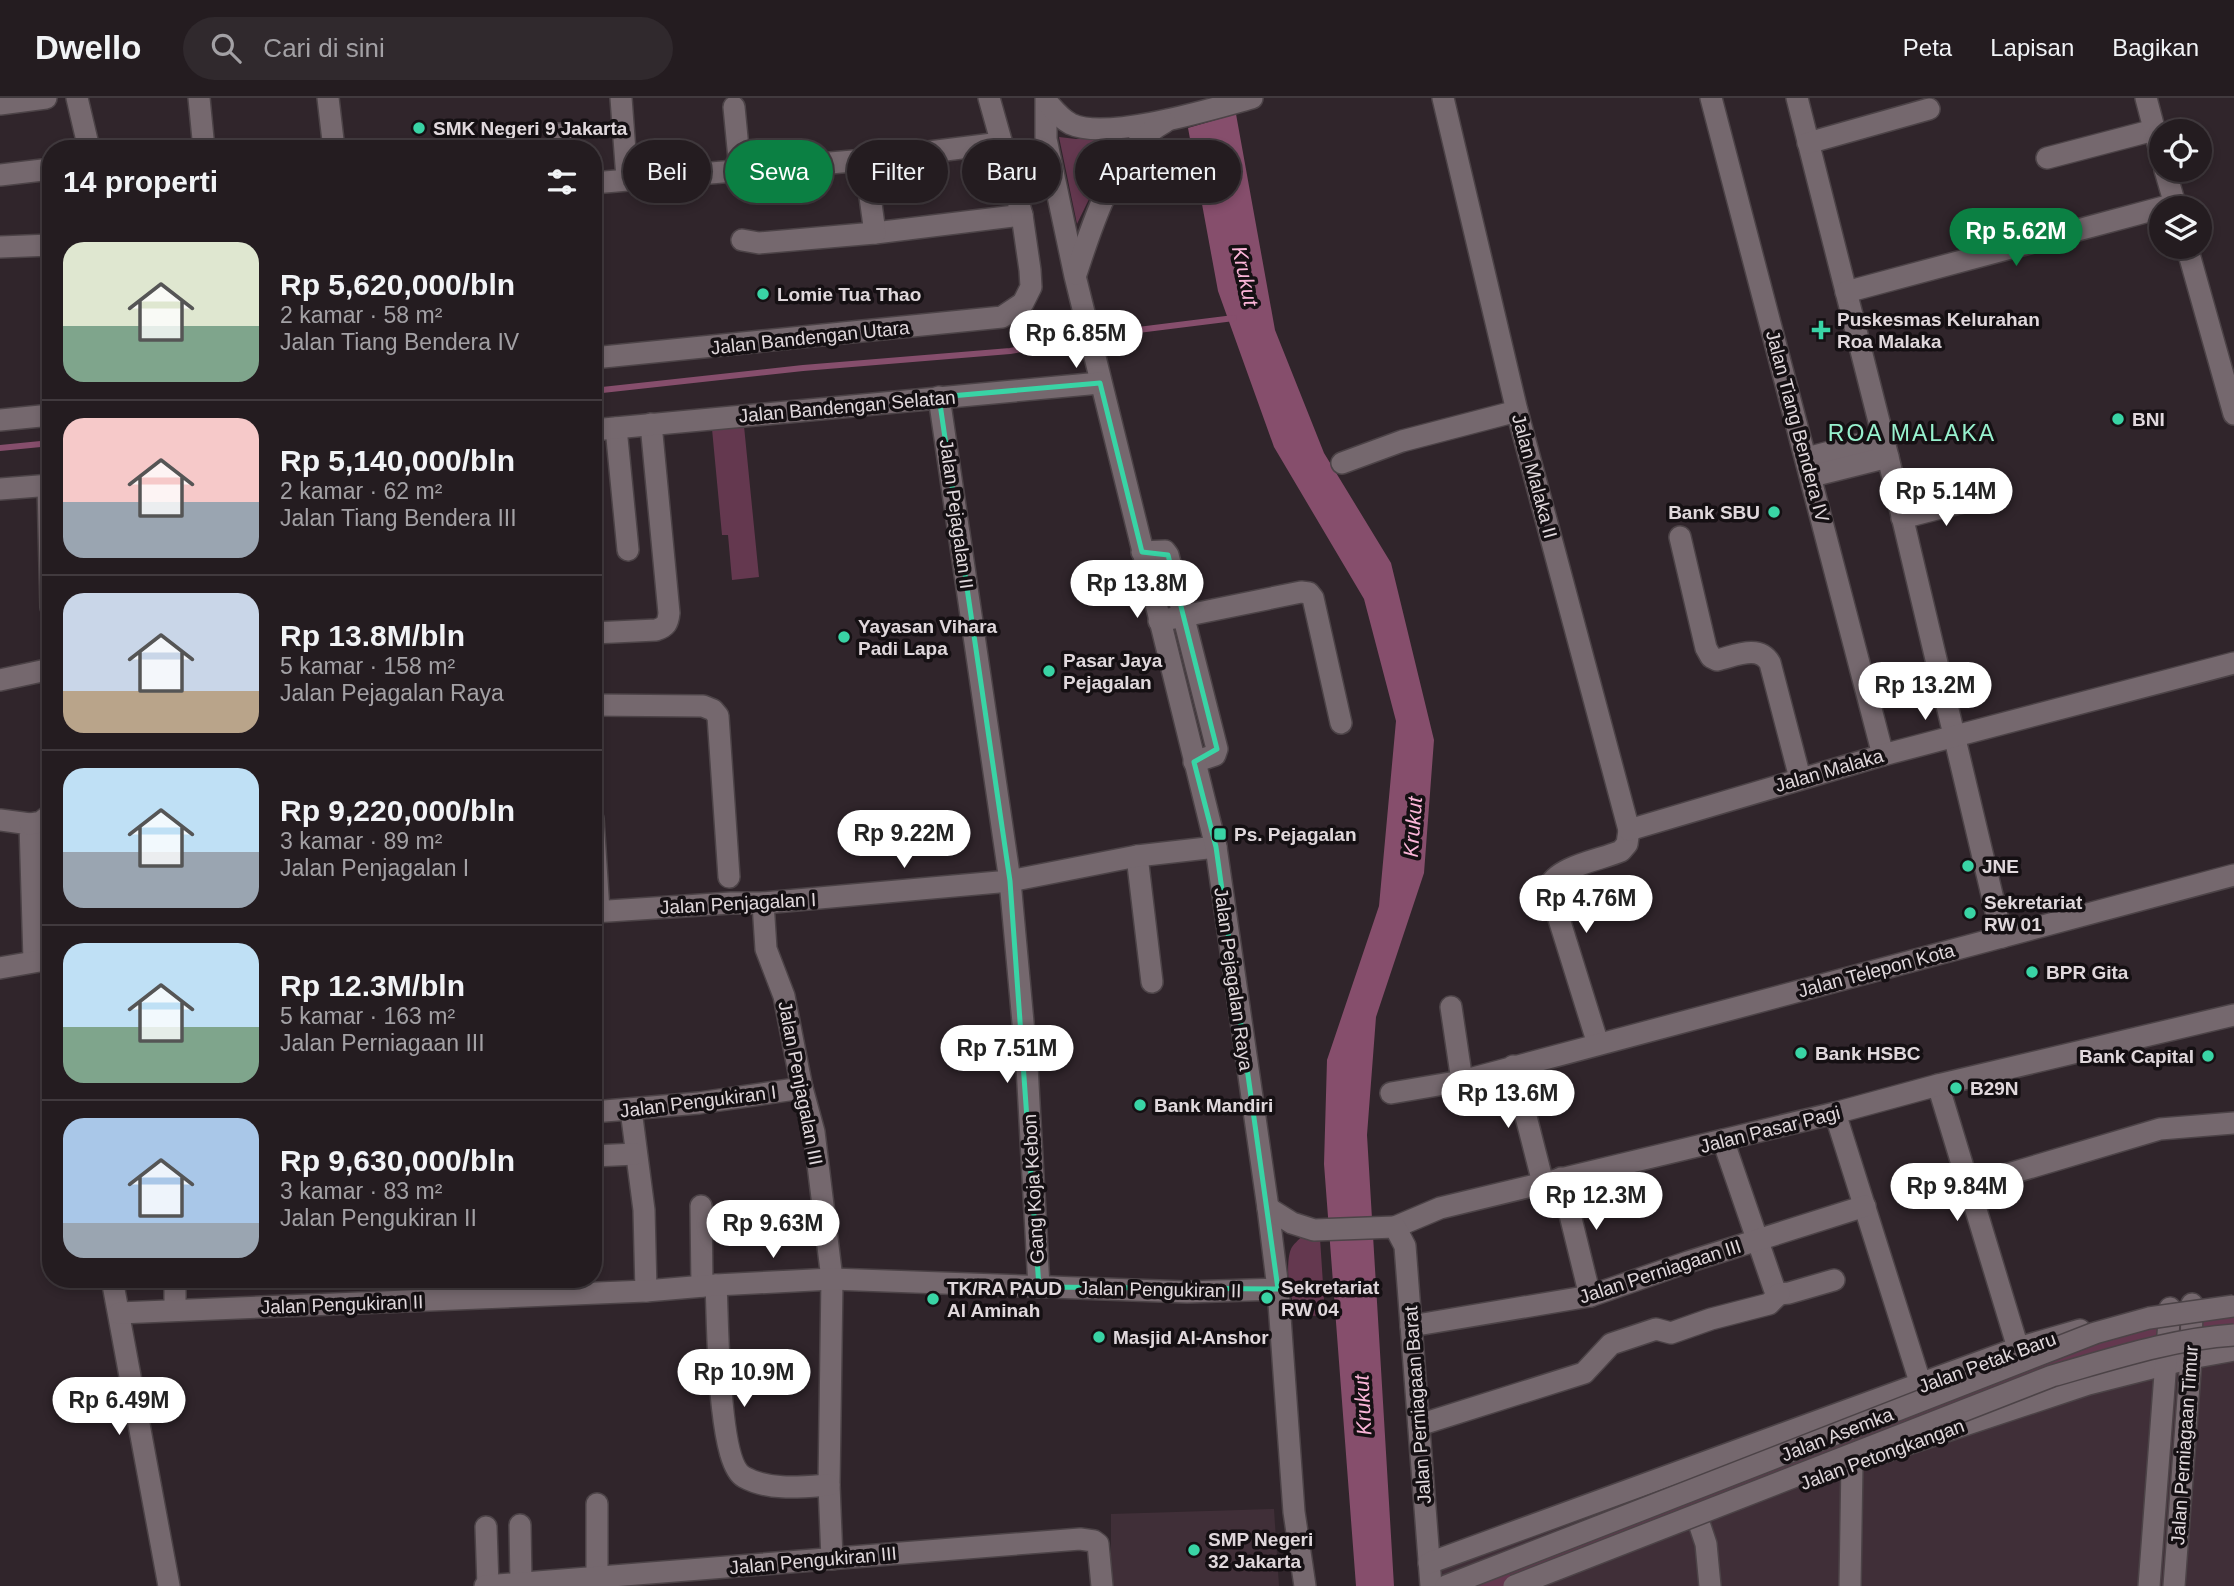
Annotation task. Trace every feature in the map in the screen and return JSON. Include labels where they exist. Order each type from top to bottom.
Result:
[{"type":"street","points":[[0,104],[46,98]]},
{"type":"street","points":[[77,98],[87,140]]},
{"type":"street","points":[[199,98],[203,140]]},
{"type":"street","points":[[328,98],[333,140]]},
{"type":"street","points":[[621,98],[624,140]]},
{"type":"street","points":[[989,98],[999,140]]},
{"type":"street","name":"Jalan Malaka II","points":[[1443,98],[1517,411],[1629,830]]},
{"type":"street","name":"Jalan Tiang Bendera IV","points":[[1711,98],[1883,755]]},
{"type":"street","points":[[1797,98],[1885,447],[2002,937]]},
{"type":"street","points":[[2146,98],[2151,119]]},
{"type":"street","points":[[1046,100],[1072,125],[1098,128],[1174,119],[1246,100]]},
{"type":"street","name":"Jalan Pejagalan Raya","points":[[1046,100],[1046,139],[1075,276],[1216,847],[1278,1289],[1294,1512],[1305,1586]]},
{"type":"street","points":[[734,107],[737,140]]},
{"type":"street","points":[[1808,142],[1929,109]]},
{"type":"street","points":[[1075,276],[1096,217],[1118,171],[1151,130],[1174,119]]},
{"type":"street","points":[[2047,158],[2149,131]]},
{"type":"street","points":[[0,175],[42,170]]},
{"type":"street","points":[[602,182],[623,179]]},
{"type":"street","points":[[871,203],[875,233]]},
{"type":"street","points":[[742,240],[760,243],[875,233],[1021,215],[1018,203]]},
{"type":"street","points":[[1846,292],[2149,213]]},
{"type":"street","name":"Jalan Bandengan Utara","points":[[602,357],[1002,317],[1023,303],[1031,287],[1021,215]]},
{"type":"street","points":[[0,247],[42,245]]},
{"type":"street","points":[[2190,259],[2234,414]]},
{"type":"street","name":"Jalan Bandengan Selatan","points":[[602,429],[1100,383]]},
{"type":"street","name":"Jalan Pejagalan II","points":[[939,397],[1010,881]]},
{"type":"street","points":[[1342,463],[1402,442],[1517,411]]},
{"type":"street","points":[[0,420],[42,416]]},
{"type":"street","points":[[602,632],[656,629],[664,627],[668,622],[651,424]]},
{"type":"street","points":[[616,428],[628,550]]},
{"type":"street","points":[[1809,467],[1885,447]]},
{"type":"street","points":[[0,489],[42,486]]},
{"type":"street","points":[[1902,518],[1979,498]]},
{"type":"street","points":[[1680,537],[1706,648],[1711,657],[1717,660],[1756,652],[1766,656],[1800,778]]},
{"type":"street","points":[[1142,552],[1165,551],[1168,555],[1217,749],[1215,755],[1194,762]]},
{"type":"street","points":[[1159,621],[1301,592],[1310,593],[1341,723]]},
{"type":"street","name":"Jalan Malaka","points":[[1629,830],[1883,755],[2234,663]]},
{"type":"street","points":[[0,680],[42,671]]},
{"type":"street","points":[[602,705],[703,706],[718,716],[730,890]]},
{"type":"street","points":[[0,820],[30,824],[42,821]]},
{"type":"street","points":[[30,824],[42,949]]},
{"type":"street","points":[[1598,1044],[1549,887],[1552,879],[1564,871],[1621,851],[1627,844],[1629,830]]},
{"type":"street","name":"Jalan Penjagalan I","points":[[602,911],[730,890],[763,903],[1010,881],[1137,856],[1216,847]]},
{"type":"street","points":[[1137,856],[1152,982]]},
{"type":"street","name":"Jalan Telepon Kota","points":[[1391,1093],[1461,1081],[2234,875]]},
{"type":"street","name":"Gang Koja Kebon","points":[[1010,881],[1027,1066],[1039,1287]]},
{"type":"street","name":"Jalan Penjagalan III","points":[[763,903],[766,949],[784,996],[802,1088],[814,1132],[832,1279],[829,1485],[832,1559]]},
{"type":"street","points":[[0,968],[42,959]]},
{"type":"street","points":[[1451,1007],[1461,1081]]},
{"type":"street","name":"Jalan Pasar Pagi","points":[[1268,1208],[1292,1223],[1314,1230],[1387,1227],[1440,1208],[2234,1015]]},
{"type":"street","points":[[1513,1066],[1590,1296]]},
{"type":"street","points":[[1938,1085],[2018,1348]]},
{"type":"street","name":"Jalan Pengukiran I","points":[[602,1112],[699,1103],[802,1088]]},
{"type":"street","points":[[631,1110],[644,1210],[646,1291]]},
{"type":"street","points":[[1835,1113],[1921,1385]]},
{"type":"street","points":[[1968,1186],[2160,1129],[2234,1124]]},
{"type":"street","points":[[1723,1140],[1756,1240],[1774,1288],[1779,1294]]},
{"type":"street","points":[[602,1156],[636,1154]]},
{"type":"street","points":[[701,1206],[722,1406],[735,1469],[743,1476],[764,1484],[791,1487],[829,1485]]},
{"type":"street","name":"Jalan Perniagaan III","points":[[1411,1326],[1590,1296],[1865,1206]]},
{"type":"street","name":"Jalan Perniagaan Barat","points":[[1387,1227],[1405,1246],[1431,1586]]},
{"type":"street","name":"Jalan Pengukiran II","points":[[119,1313],[646,1291],[832,1279],[1187,1292],[1278,1289]]},
{"type":"street","points":[[1419,1426],[1584,1373],[1611,1344],[1656,1329],[1671,1333],[1769,1304],[1779,1294],[1834,1280]]},
{"type":"street","points":[[114,1288],[169,1586]]},
{"type":"street","points":[[175,1288],[175,1310]]},
{"type":"street","name":"Jalan Petak Baru","points":[[1429,1563],[2018,1348],[2110,1321],[2170,1308],[2192,1304],[2234,1304]]},
{"type":"street","name":"Jalan Perniagaan Timur","points":[[2174,1586],[2191,1358],[2192,1304]]},
{"type":"street","name":"Jalan Asemka","points":[[1446,1586],[2095,1333],[2149,1318],[2234,1304]]},
{"type":"street","name":"Jalan Perniagaan Timur","points":[[2149,1586],[2170,1308]]},
{"type":"street","name":"Jalan Asemka","points":[[1514,1586],[2052,1376],[2141,1351],[2209,1337],[2234,1335]]},
{"type":"street","name":"Jalan Petongkangan","points":[[1539,1586],[1852,1462],[2088,1384],[2234,1350]]},
{"type":"street","points":[[1850,1586],[1852,1462]]},
{"type":"street","points":[[597,1504],[597,1577]]},
{"type":"street","points":[[1699,1523],[1706,1545],[1710,1586]]},
{"type":"street","points":[[520,1525],[521,1583]]},
{"type":"street","points":[[486,1527],[486,1586]]},
{"type":"street","name":"Jalan Pengukiran III","points":[[486,1586],[597,1577],[668,1579],[832,1559],[1088,1540],[1098,1544],[1102,1586]]},
{"type":"highlighted area","points":[[1100,383],[1142,552],[1168,555],[1217,749],[1194,762],[1216,847],[1278,1289],[1039,1287],[1010,881],[939,397]]},
{"type":"shaded area","points":[[1138,132],[1129,140],[1075,140],[1075,203],[1088,203],[1077,224],[1059,137],[1076,139]]},
{"type":"shaded area","points":[[744,426],[759,577],[732,580],[728,535],[722,535],[712,429]]},
{"type":"shaded area","points":[[1302,1236],[1320,1238],[1325,1315],[1303,1315],[1298,1311],[1291,1295],[1289,1255]]},
{"type":"shaded area","points":[[2234,1301],[2234,1586],[1441,1586],[1440,1564],[1615,1496]]},
{"type":"shaded area","points":[[2234,1306],[2234,1335],[2209,1337],[1514,1586],[1446,1586],[2088,1336]]},
{"type":"shaded area","name":"SMP Negeri 32 Jakarta","points":[[1274,1509],[1279,1586],[1111,1586],[1111,1514]]},
{"type":"water","points":[[1236,114],[1241,140],[1190,140],[1188,128]]},
{"type":"water","name":"Krukut","points":[[1241,142],[1275,330],[1324,453],[1391,563],[1434,740],[1424,873],[1376,1017],[1367,1135],[1394,1586],[1356,1586],[1324,1164],[1327,1060],[1379,906],[1396,721],[1364,599],[1274,447],[1218,291],[1202,203],[1241,203]]},
{"type":"waterway","points":[[602,390],[803,368],[1010,351],[1114,333],[1234,318]]},
{"type":"waterway","points":[[0,448],[42,444]]},
{"type":"place","name":"SMK Negeri 9 Jakarta","points":[[419,128]]},
{"type":"place","name":"Lomie Tua Thao","points":[[763,294]]},
{"type":"place","name":"Puskesmas Kelurahan Roa Malaka","points":[[1821,330]]},
{"type":"place","name":"BNI","points":[[2118,419]]},
{"type":"place","name":"Bank SBU","points":[[1774,512]]},
{"type":"place","name":"Yayasan Vihara Padi Lapa","points":[[844,637]]},
{"type":"place","name":"Pasar Jaya Pejagalan","points":[[1049,671]]},
{"type":"place","name":"Ps. Pejagalan","points":[[1220,834]]},
{"type":"place","name":"JNE","points":[[1968,866]]},
{"type":"place","name":"Sekretariat RW 01","points":[[1970,913]]},
{"type":"place","name":"BPR Gita","points":[[2032,972]]},
{"type":"place","name":"Bank HSBC","points":[[1801,1053]]},
{"type":"place","name":"Bank Capital","points":[[2208,1056]]},
{"type":"place","name":"B29N","points":[[1956,1088]]},
{"type":"place","name":"Bank Mandiri","points":[[1140,1105]]},
{"type":"place","name":"Sekretariat RW 04","points":[[1267,1298]]},
{"type":"place","name":"TK/RA PAUD Al Aminah","points":[[933,1299]]},
{"type":"place","name":"Masjid Al-Anshor","points":[[1099,1337]]},
{"type":"place","name":"SMP Negeri 32 Jakarta","points":[[1194,1550]]},
{"type":"district","name":"ROA MALAKA","points":[[1912,433]]}]
